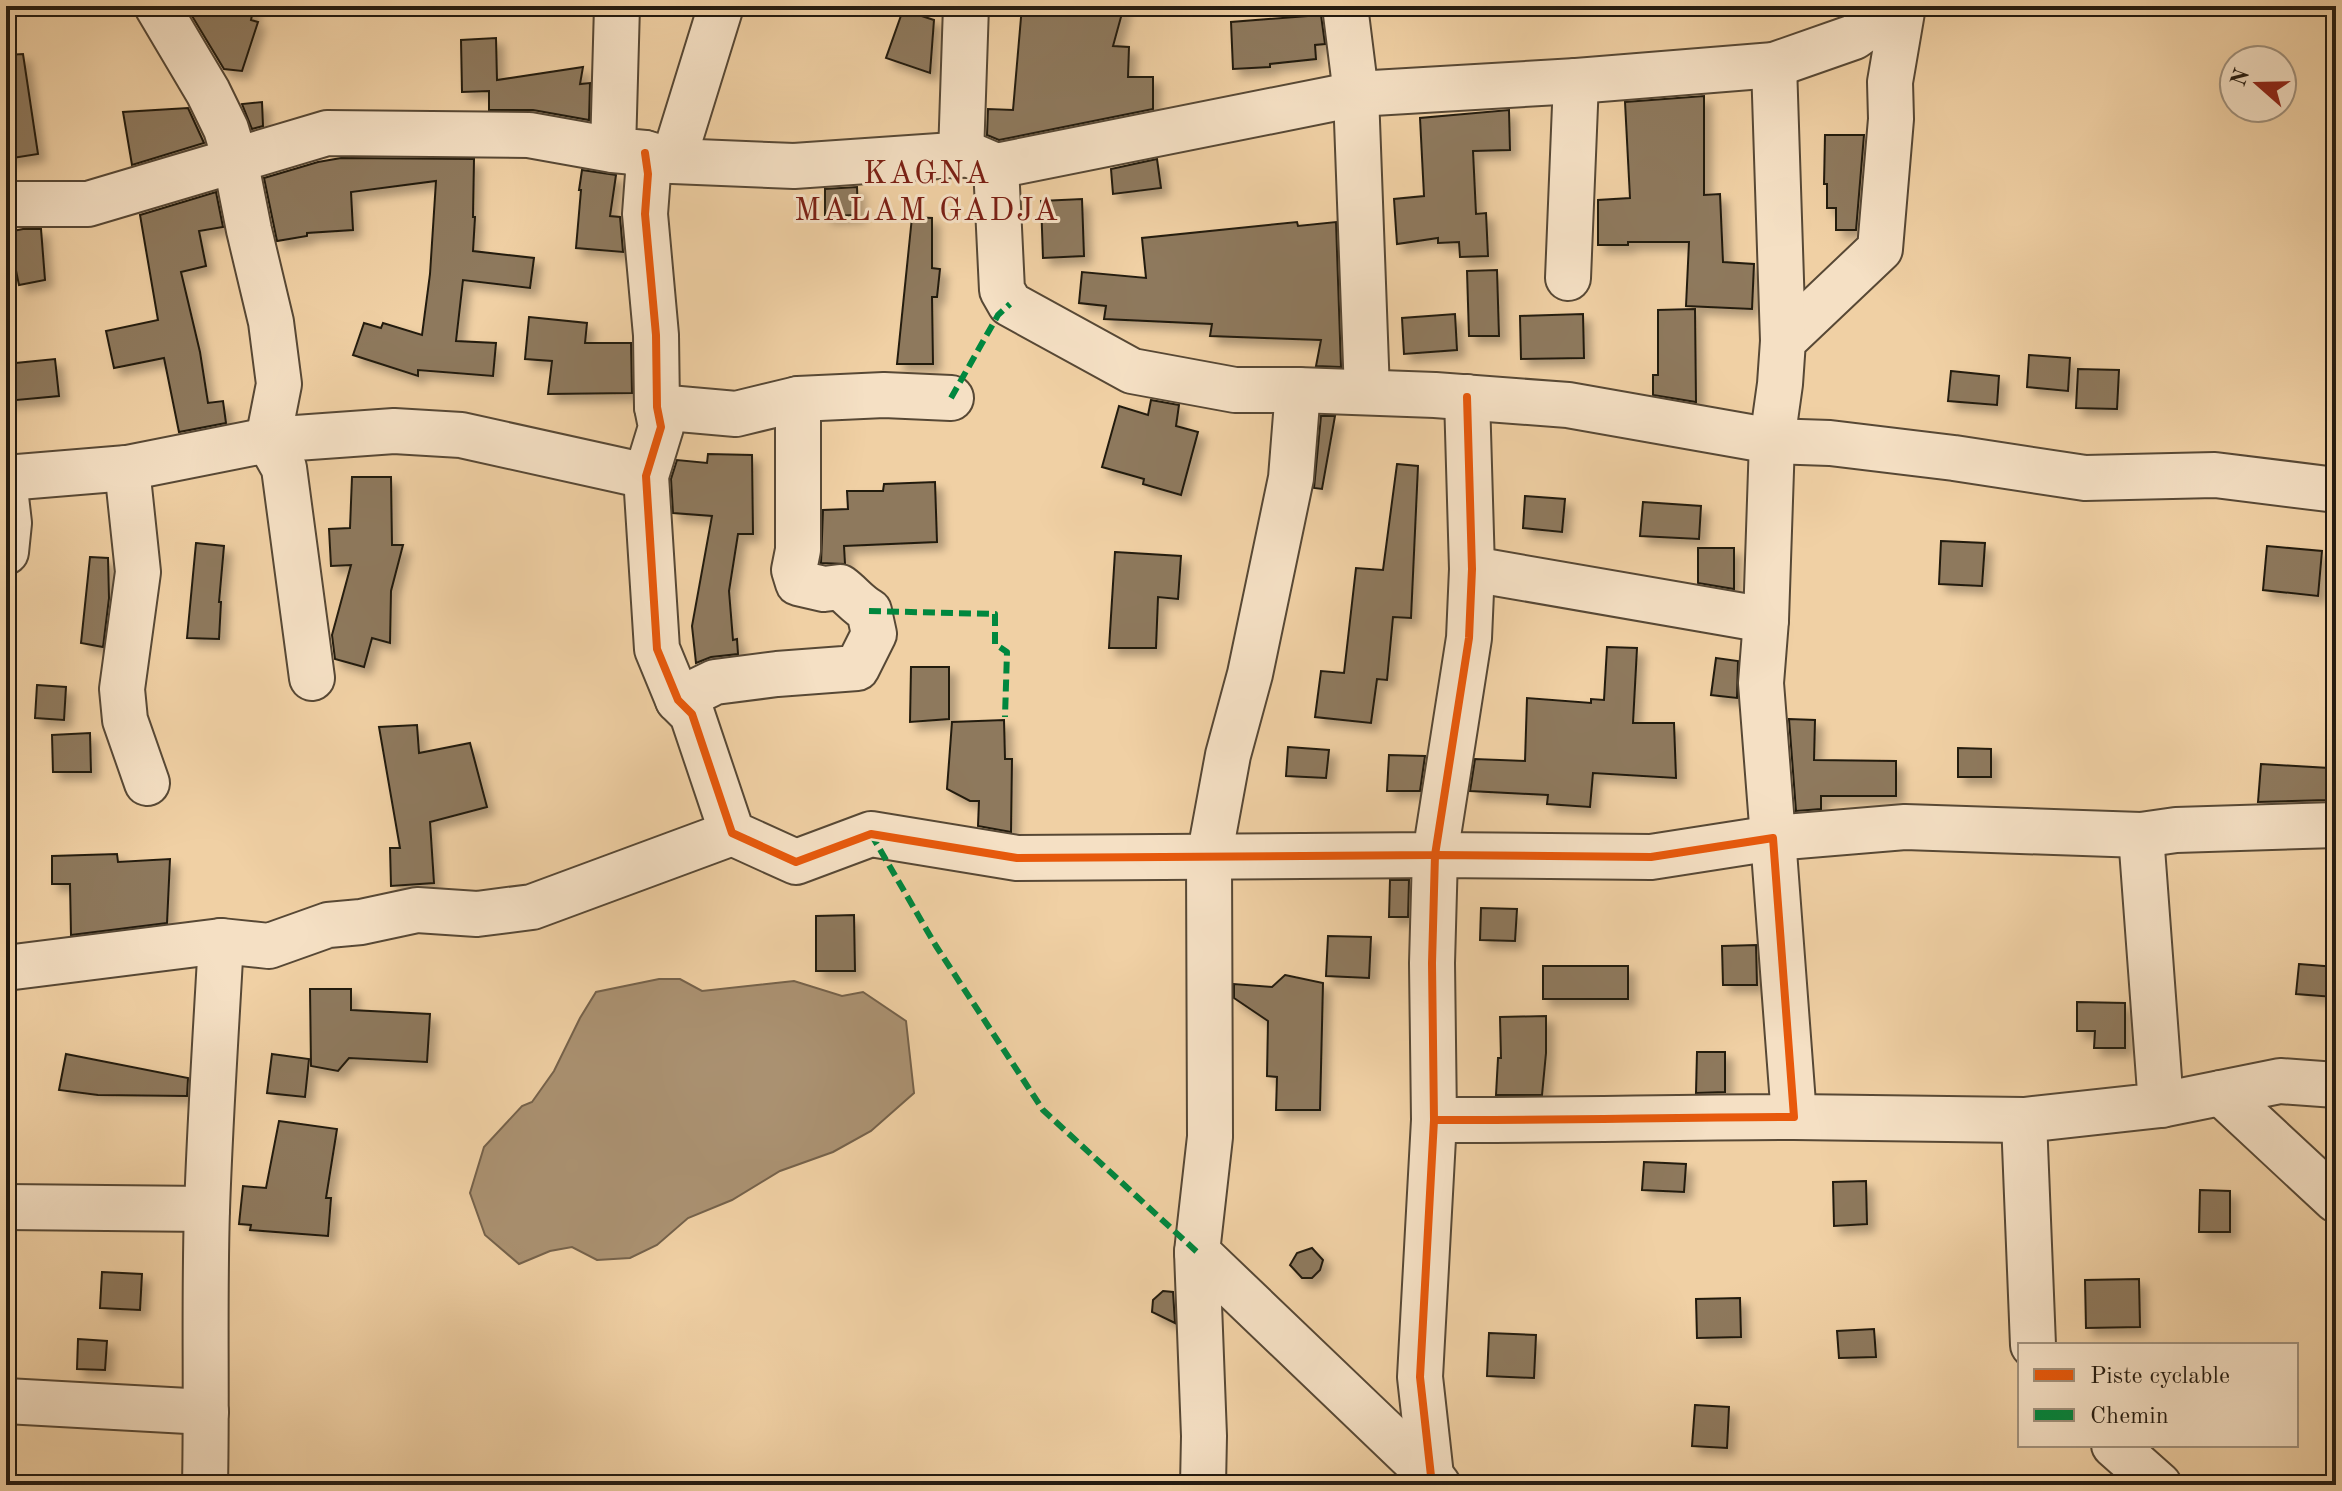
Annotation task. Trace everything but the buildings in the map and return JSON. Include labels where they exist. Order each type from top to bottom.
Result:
[{"type":"street","points":[[157,6],[208,92],[226,129],[235,159],[271,322],[279,384],[268,440],[284,468],[312,678]]},
{"type":"street","points":[[617,6],[616,107],[644,155],[648,174],[645,214],[656,335],[657,407],[661,427],[646,476],[657,649],[678,700],[692,714],[732,833]]},
{"type":"street","points":[[644,155],[721,6]]},
{"type":"street","points":[[966,6],[978,160],[1002,290],[1010,304],[1132,371],[1235,390],[1367,392],[1568,405],[1772,441],[1845,444],[2085,478],[2215,475],[2336,490]]},
{"type":"street","points":[[1345,6],[1356,94],[1367,392]]},
{"type":"street","points":[[6,204],[88,204],[327,133],[529,135],[644,155],[794,166],[978,160],[1356,94],[1774,65],[1854,37],[1900,6]]},
{"type":"street","points":[[1783,341],[1880,249],[1891,119],[1890,82],[1900,6]]},
{"type":"street","points":[[1774,65],[1783,341],[1772,441],[1761,683],[1794,1117]]},
{"type":"street","points":[[1568,278],[1576,81]]},
{"type":"street","points":[[1203,1485],[1197,1252],[1210,1137],[1209,858],[1228,755],[1250,674],[1291,478],[1298,390]]},
{"type":"street","points":[[657,407],[736,414],[798,399],[884,395],[951,398]]},
{"type":"street","points":[[1435,1481],[1420,1377],[1434,1120],[1432,963],[1435,855],[1469,638],[1472,569],[1467,397]]},
{"type":"street","points":[[678,700],[715,682],[857,668],[874,634],[869,611],[856,604],[840,587],[824,589],[798,583],[794,570],[798,550],[798,399]]},
{"type":"street","points":[[6,478],[127,468],[268,440],[394,431],[461,435],[646,476]]},
{"type":"street","points":[[127,468],[138,572],[122,689],[125,720],[147,783]]},
{"type":"street","points":[[6,497],[9,523],[6,552]]},
{"type":"street","points":[[1472,569],[1766,620]]},
{"type":"street","points":[[6,968],[221,941],[269,946],[328,925],[361,922],[417,910],[477,914],[532,907],[732,833],[796,862],[871,834],[1017,858],[1651,857],[1773,838],[1905,827],[2141,835],[2176,830],[2336,825]]},
{"type":"street","points":[[2141,835],[2161,1105]]},
{"type":"street","points":[[205,1485],[207,1209],[221,941]]},
{"type":"street","points":[[1434,1120],[1626,1117],[2024,1120],[2161,1105],[2280,1081],[2336,1085]]},
{"type":"street","points":[[2221,1093],[2336,1200]]},
{"type":"street","points":[[2024,1120],[2033,1343]]},
{"type":"street","points":[[6,1207],[207,1209]]},
{"type":"street","points":[[1197,1252],[1435,1481]]},
{"type":"street","points":[[6,1401],[206,1412]]},
{"type":"street","points":[[2116,1447],[2159,1485]]},
{"type":"shaded area","points":[[659,979],[680,979],[702,991],[794,981],[842,996],[863,992],[906,1021],[914,1093],[871,1131],[833,1152],[780,1171],[732,1200],[688,1218],[657,1245],[630,1258],[597,1260],[572,1247],[550,1251],[519,1264],[485,1235],[470,1193],[484,1147],[522,1106],[532,1102],[554,1071],[596,992]]},
{"type":"marked path","points":[[951,398],[998,315],[1010,304]]},
{"type":"marked path","points":[[869,611],[995,614],[995,644],[1007,652],[1005,717]]},
{"type":"marked path","points":[[871,834],[936,946],[1043,1110],[1197,1252]]},
{"type":"cycle path","points":[[645,153],[648,174],[645,214],[656,335],[657,407],[661,427],[646,476],[657,649],[678,700],[692,714],[732,833],[796,862],[871,834],[1017,858],[1435,855],[1469,638],[1472,569],[1467,397]]},
{"type":"cycle path","points":[[1431,1476],[1420,1377],[1434,1120],[1432,963],[1435,855],[1651,857],[1773,838],[1794,1117],[1434,1120]]},
{"type":"district","name":"KAGNA MALAM GADJA","points":[[927,190]]}]
